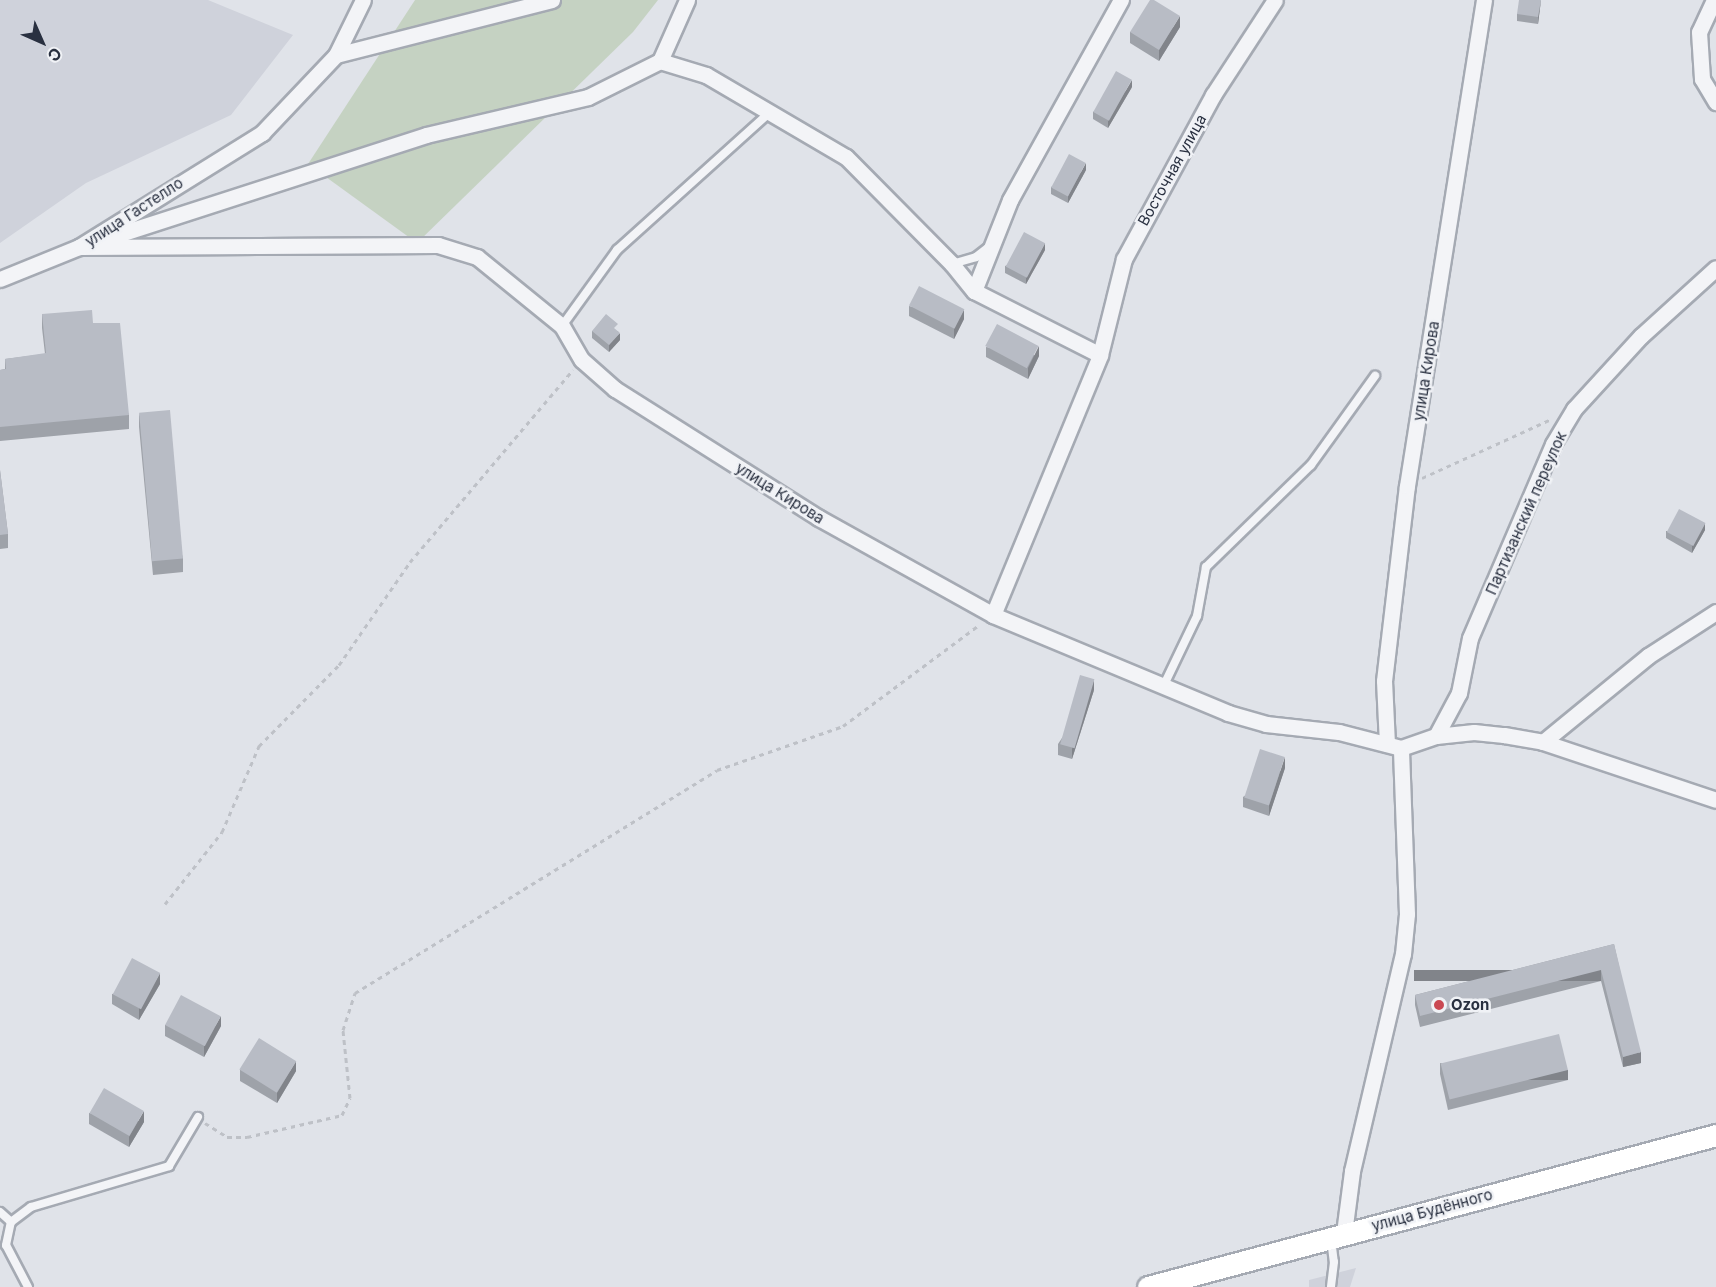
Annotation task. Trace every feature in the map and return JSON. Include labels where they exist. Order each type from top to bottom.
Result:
[{"type":"main road","name":"улица Будённого","points":[[1148,1287],[1716,1135]]},
{"type":"street","points":[[336,55],[363,0]]},
{"type":"street","points":[[336,55],[552,0]]},
{"type":"street","points":[[79,247],[426,135],[588,97],[660,62],[687,0]]},
{"type":"street","points":[[974,291],[1010,200],[1121,0]]},
{"type":"street","name":"Восточная улица","points":[[993,615],[1100,355],[1124,259],[1213,95],[1275,0]]},
{"type":"street","name":"улица Кирова","points":[[79,247],[438,245],[477,257],[562,326],[582,360],[615,389],[819,518],[993,615],[1163,687],[1266,724],[1339,732],[1394,746],[1384,681],[1407,486],[1484,0]]},
{"type":"street","points":[[1714,0],[1699,32],[1702,79],[1716,102]]},
{"type":"street","name":"улица Гастелло","points":[[0,279],[79,247],[262,133],[336,55]]},
{"type":"street","points":[[660,62],[706,75],[846,157],[952,264],[974,291],[1100,355]]},
{"type":"street","name":"Партизанский переулок","points":[[1436,736],[1459,693],[1470,638],[1552,444],[1574,409],[1641,336],[1716,268]]},
{"type":"street","points":[[1543,742],[1648,656],[1716,612]]},
{"type":"street","points":[[1337,1236],[1404,944],[1407,915],[1394,746],[1436,736],[1474,732],[1543,742],[1716,800]]},
{"type":"lane","points":[[562,326],[617,250],[769,112]]},
{"type":"lane","points":[[952,264],[976,257],[992,245]]},
{"type":"lane","points":[[1163,687],[1197,616],[1206,567],[1311,465],[1375,376]]},
{"type":"lane","points":[[28,1287],[6,1245],[11,1222],[31,1207],[169,1166],[198,1118]]},
{"type":"lane","points":[[0,1212],[11,1222]]},
{"type":"lane","points":[[1331,1287],[1337,1236]]},
{"type":"path","points":[[165,904],[222,832],[259,746],[339,665],[410,562],[582,360]]},
{"type":"path","points":[[1407,486],[1574,409]]},
{"type":"path","points":[[198,1118],[227,1137],[247,1137],[342,1115],[350,1098],[343,1029],[355,993],[717,770],[843,726],[993,615]]},
{"type":"shaded area","points":[[0,0],[208,0],[293,35],[231,115],[86,183],[0,243]]},
{"type":"shaded area","points":[[1356,1268],[1350,1287],[1309,1287],[1309,1280]]},
{"type":"green space","points":[[415,0],[658,0],[633,32],[417,243],[308,164]]},
{"type":"building","points":[[1150,0],[1154,0],[1180,16],[1159,50],[1130,32]]},
{"type":"building","points":[[1519,0],[1541,0],[1538,17],[1517,14]]},
{"type":"building","points":[[1116,71],[1132,80],[1109,121],[1093,112]]},
{"type":"building","points":[[1069,154],[1086,163],[1068,196],[1051,188]]},
{"type":"building","points":[[1024,232],[1045,243],[1027,278],[1006,266]]},
{"type":"building","points":[[919,286],[964,309],[954,329],[909,306]]},
{"type":"building","points":[[92,310],[93,323],[120,323],[129,415],[0,427],[0,370],[6,369],[5,359],[46,353],[42,314]]},
{"type":"building","points":[[606,314],[618,324],[614,328],[620,333],[609,345],[592,331]]},
{"type":"building","points":[[997,324],[1038,346],[1027,368],[985,346]]},
{"type":"building","points":[[170,410],[183,558],[152,561],[139,413]]},
{"type":"building","points":[[0,470],[8,534],[0,535]]},
{"type":"building","points":[[1679,509],[1705,523],[1693,546],[1667,532]]},
{"type":"building","points":[[1080,675],[1094,679],[1075,748],[1060,744]]},
{"type":"building","points":[[1260,749],[1285,757],[1269,806],[1244,798]]},
{"type":"building","points":[[1614,944],[1641,1052],[1623,1057],[1601,970],[1420,1016],[1415,995]]},
{"type":"building","points":[[132,958],[160,973],[141,1009],[113,994]]},
{"type":"building","points":[[181,995],[221,1016],[205,1046],[165,1025]]},
{"type":"building","points":[[1559,1034],[1568,1070],[1450,1099],[1441,1064]]},
{"type":"building","points":[[259,1038],[296,1061],[277,1093],[239,1069]]},
{"type":"building","points":[[104,1088],[144,1111],[129,1136],[90,1113]]},
{"type":"place","name":"Ozon","points":[[1439,1005]]}]
